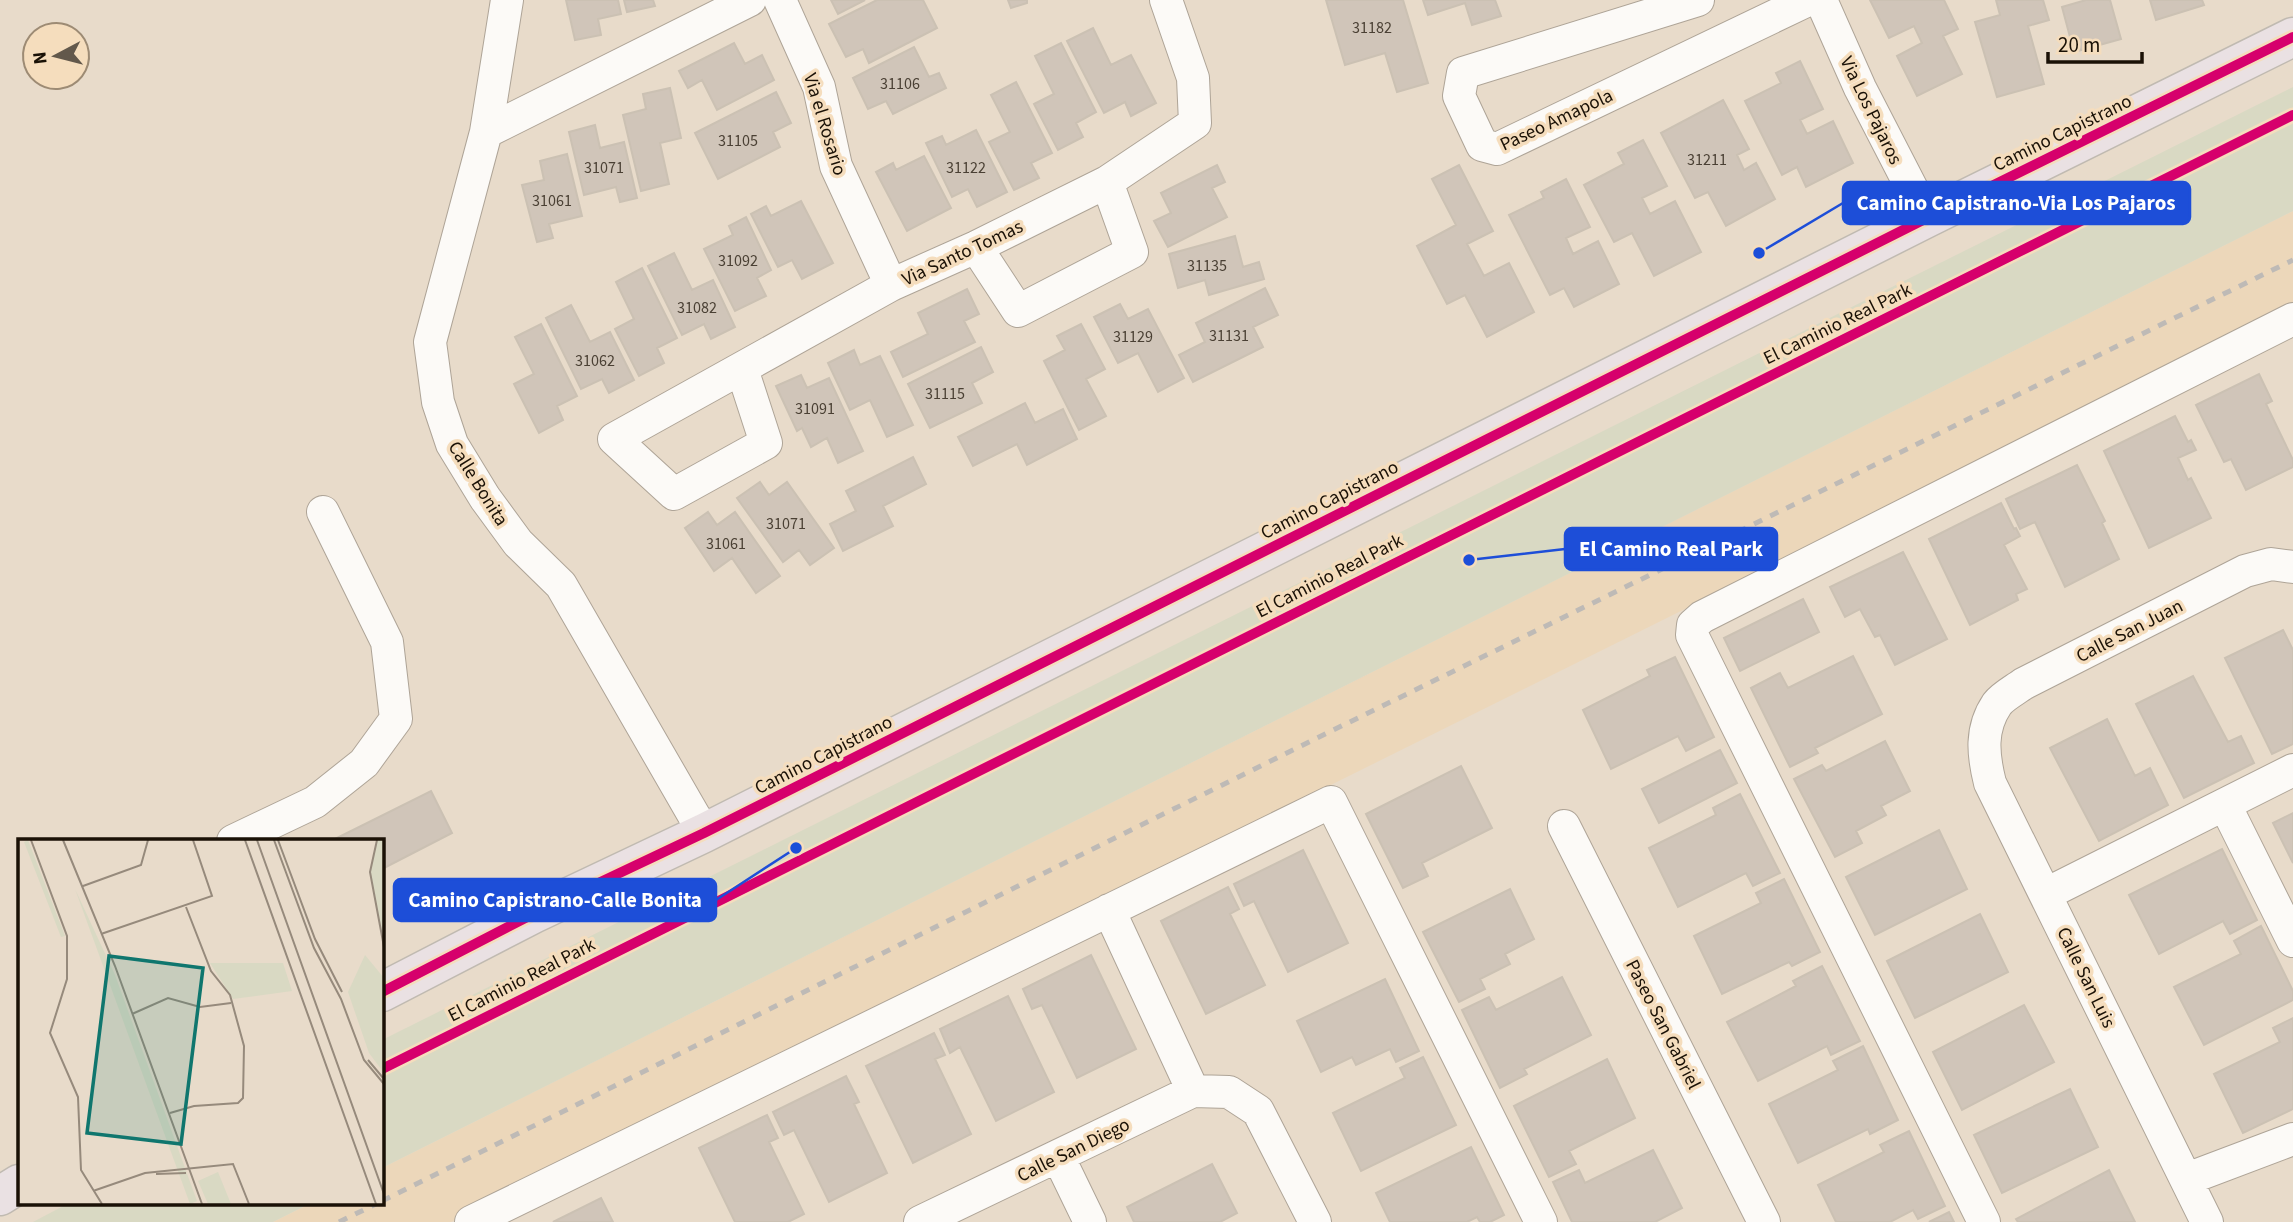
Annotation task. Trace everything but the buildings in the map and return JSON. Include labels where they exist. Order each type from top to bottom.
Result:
[{"type":"main road","name":"Camino Capistrano","points":[[383,991],[534,914],[704,834],[1927,218],[2293,37]]},
{"type":"main road","points":[[0,1196],[18,1185]]},
{"type":"street","name":"Calle Bonita","points":[[507,0],[486,132],[430,342],[438,402],[452,444],[485,498],[518,543],[561,585],[704,834]]},
{"type":"street","points":[[486,132],[717,8],[750,0]]},
{"type":"street","name":"Via el Rosario","points":[[780,0],[819,87],[836,166],[891,285]]},
{"type":"street","name":"Via Santo Tomas","points":[[742,369],[766,443],[686,488],[674,494],[614,439],[891,285],[976,247],[1107,182],[1195,123],[1193,78],[1166,0]]},
{"type":"street","name":"Paseo Amapola","points":[[1698,0],[1463,73],[1459,96],[1482,145],[1497,149],[1808,0]]},
{"type":"street","name":"Via Los Pajaros","points":[[1821,0],[1860,88],[1927,218]]},
{"type":"street","points":[[976,247],[1018,311],[1132,252],[1107,182]]},
{"type":"street","points":[[1984,1222],[1698,648],[1692,635],[1693,625],[1702,617],[2293,319]]},
{"type":"street","points":[[237,839],[315,802],[364,763],[396,719],[387,642],[323,512]]},
{"type":"street","name":"Calle San Juan","points":[[1985,729],[1998,702],[2024,684],[2245,572],[2271,564],[2293,567]]},
{"type":"street","name":"Calle San Luis","points":[[1985,729],[1982,753],[1990,783],[2207,1222]]},
{"type":"street","points":[[2046,894],[2293,770]]},
{"type":"street","points":[[471,1222],[1331,802],[1541,1222]]},
{"type":"street","points":[[2225,805],[2293,941]]},
{"type":"street","name":"Paseo San Gabriel","points":[[1564,826],[1764,1222]]},
{"type":"street","points":[[1109,910],[1193,1091]]},
{"type":"street","name":"Calle San Diego","points":[[920,1222],[1193,1091],[1229,1092],[1258,1111],[1315,1222]]},
{"type":"street","points":[[2187,1179],[2293,1139]]},
{"type":"street","points":[[1058,1156],[1090,1222]]},
{"type":"shaded area","points":[[2293,211],[2293,307],[451,1222],[273,1222],[309,1204],[383,1204],[383,1167]]},
{"type":"green space","points":[[2293,87],[2293,211],[383,1167],[383,1040]]},
{"type":"green space","points":[[67,1204],[309,1204],[273,1222],[33,1222]]},
{"type":"railway","points":[[383,1201],[1315,739],[2293,260]]},
{"type":"railway","points":[[339,1222],[376,1204]]},
{"type":"cycle path","points":[[383,991],[533,914],[704,833],[2293,37]]},
{"type":"cycle path","name":"El Caminio Real Park","points":[[383,1069],[2293,115]]},
{"type":"place","name":"Camino Capistrano-Via Los Pajaros","points":[[1759,253]]},
{"type":"place","name":"El Camino Real Park","points":[[1469,560]]},
{"type":"place","name":"Camino Capistrano-Calle Bonita","points":[[796,848]]}]
